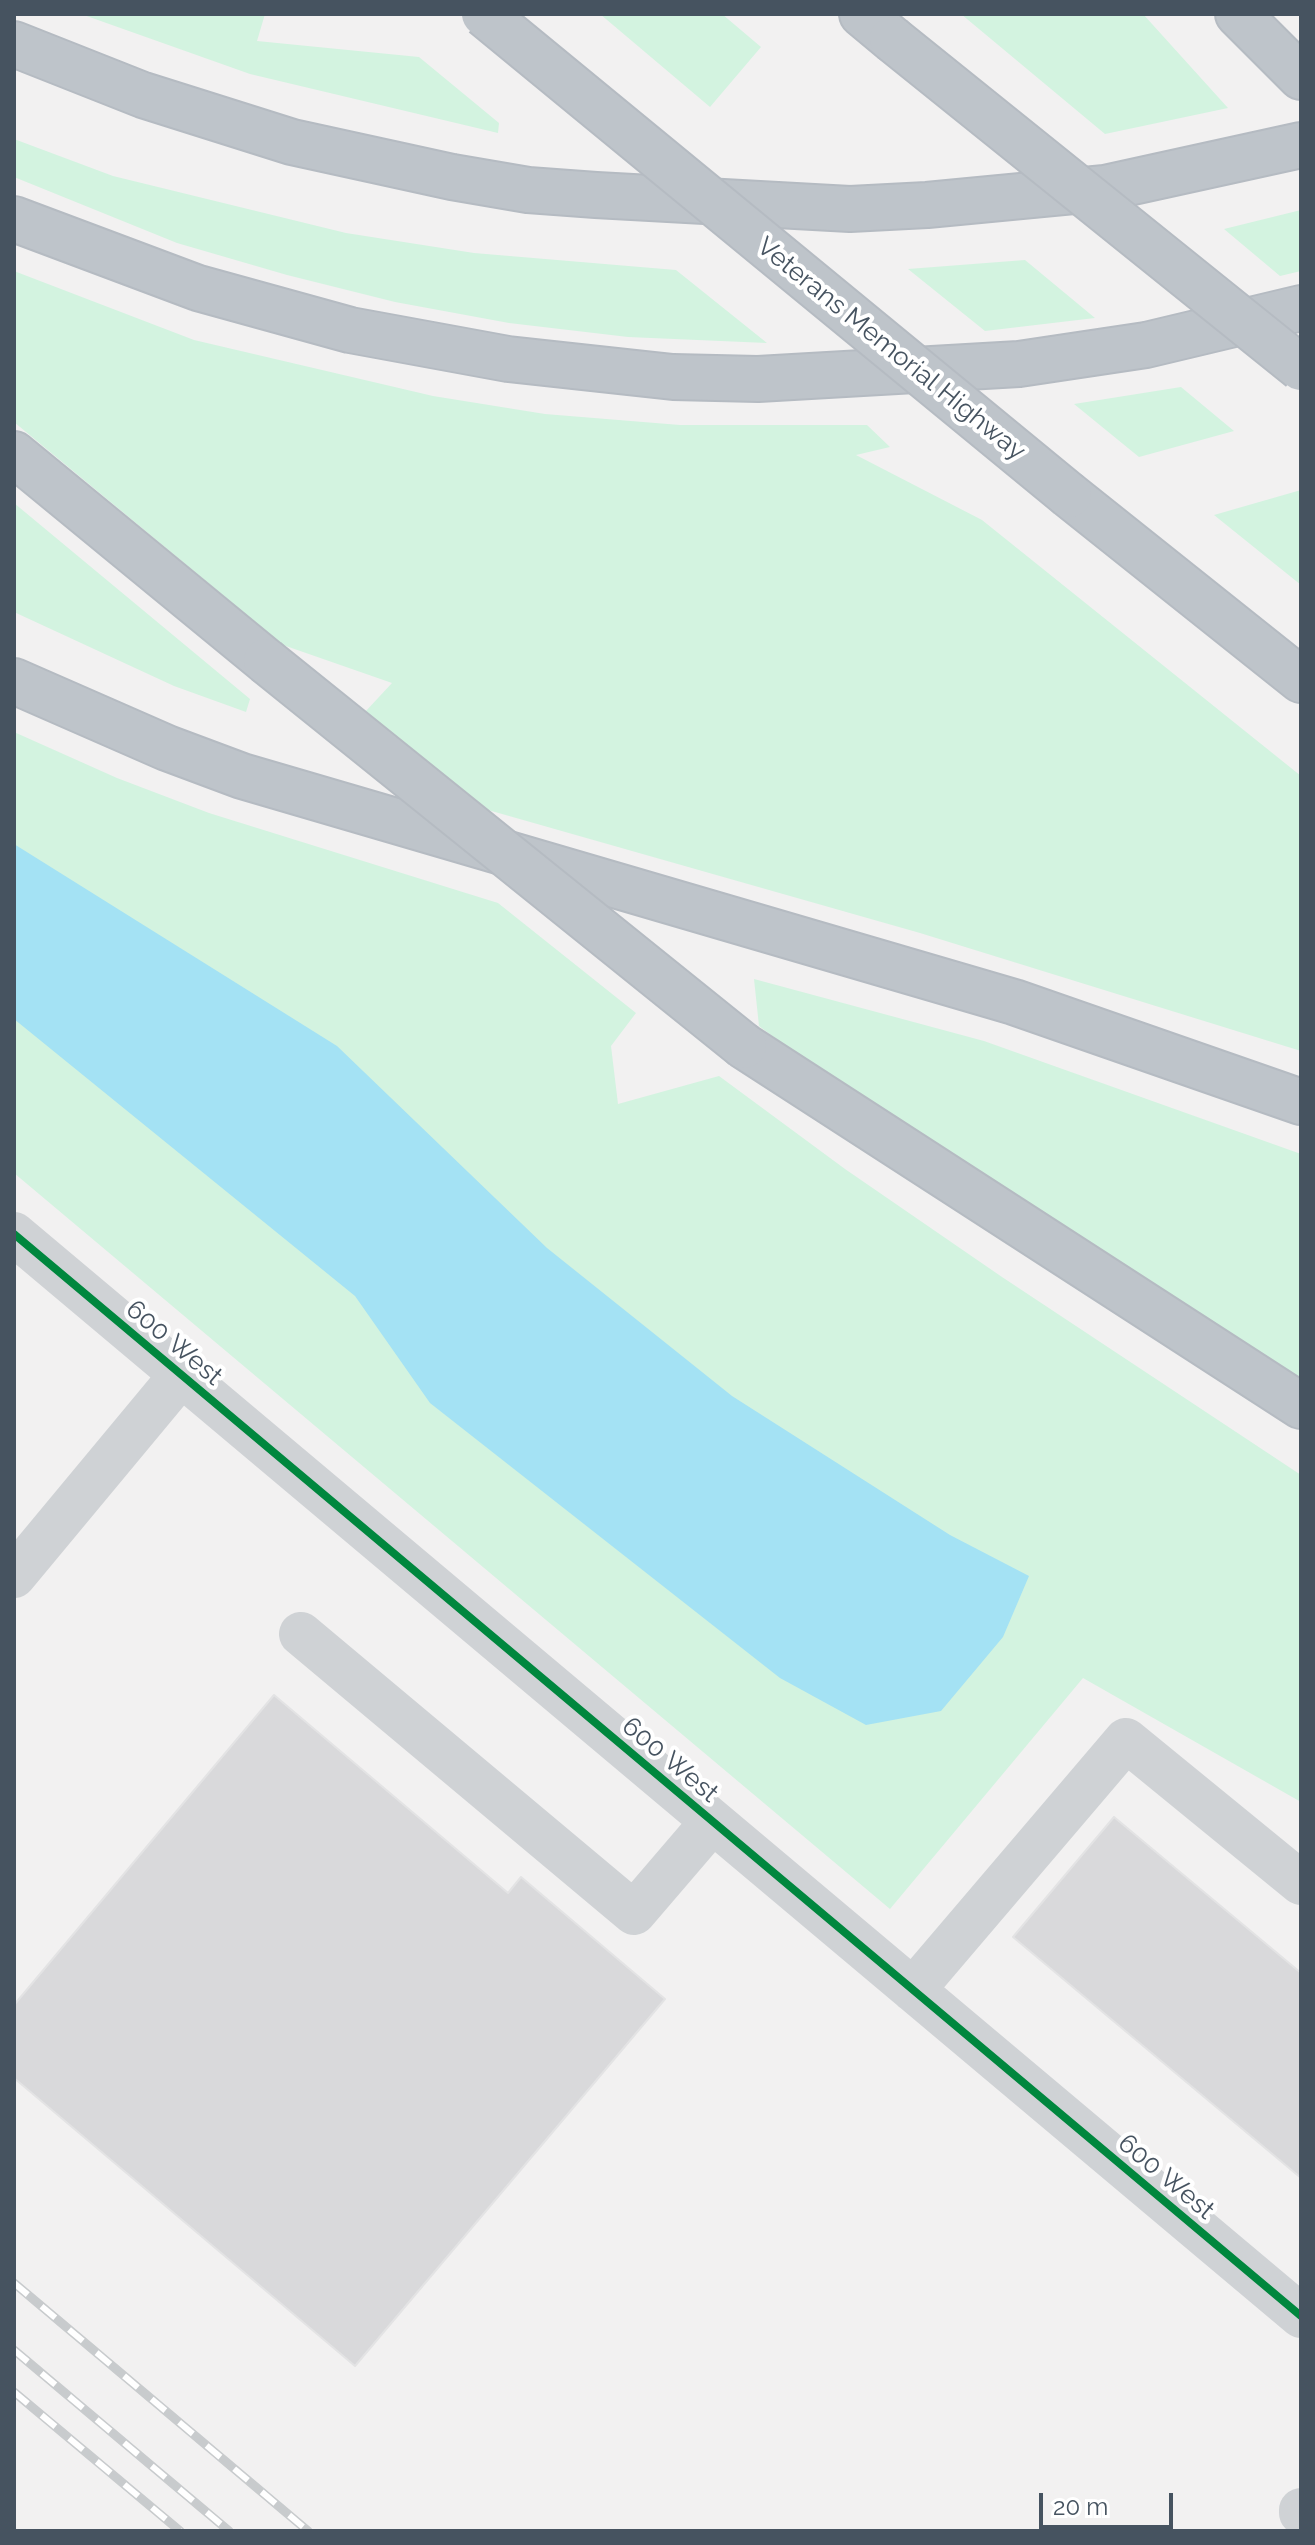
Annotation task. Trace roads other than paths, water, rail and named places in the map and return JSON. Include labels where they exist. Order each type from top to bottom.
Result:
[{"type":"highway","name":"Veterans Memorial Highway","points":[[484,14],[1069,495],[1301,680]]},
{"type":"highway","points":[[1238,14],[1301,77]]},
{"type":"highway","points":[[877,26],[1301,368]]},
{"type":"highway","points":[[14,44],[143,95],[292,142],[452,177],[528,190],[810,208],[927,205],[1105,188],[1301,145]]},
{"type":"highway","points":[[14,219],[198,288],[350,330],[508,359],[673,377],[758,379],[1019,364],[1146,345],[1301,308]]},
{"type":"highway","points":[[14,454],[744,1046],[1301,1406]]},
{"type":"highway","points":[[14,681],[167,748],[242,776],[1014,1002],[1301,1102]]},
{"type":"street","name":"600 West","points":[[14,1234],[712,1822],[1298,2309]]},
{"type":"street","points":[[14,1576],[181,1375]]},
{"type":"street","points":[[301,1634],[634,1913],[712,1822]]},
{"type":"street","points":[[913,1990],[1126,1740],[1301,1883]]},
{"type":"water","points":[[14,844],[337,1046],[547,1248],[732,1396],[950,1535],[1029,1576],[1003,1637],[941,1711],[866,1725],[780,1678],[430,1403],[355,1296],[14,1019]]},
{"type":"railway","points":[[14,2283],[308,2531]]},
{"type":"railway","points":[[14,2350],[229,2531]]},
{"type":"railway","points":[[14,2392],[180,2531]]}]
